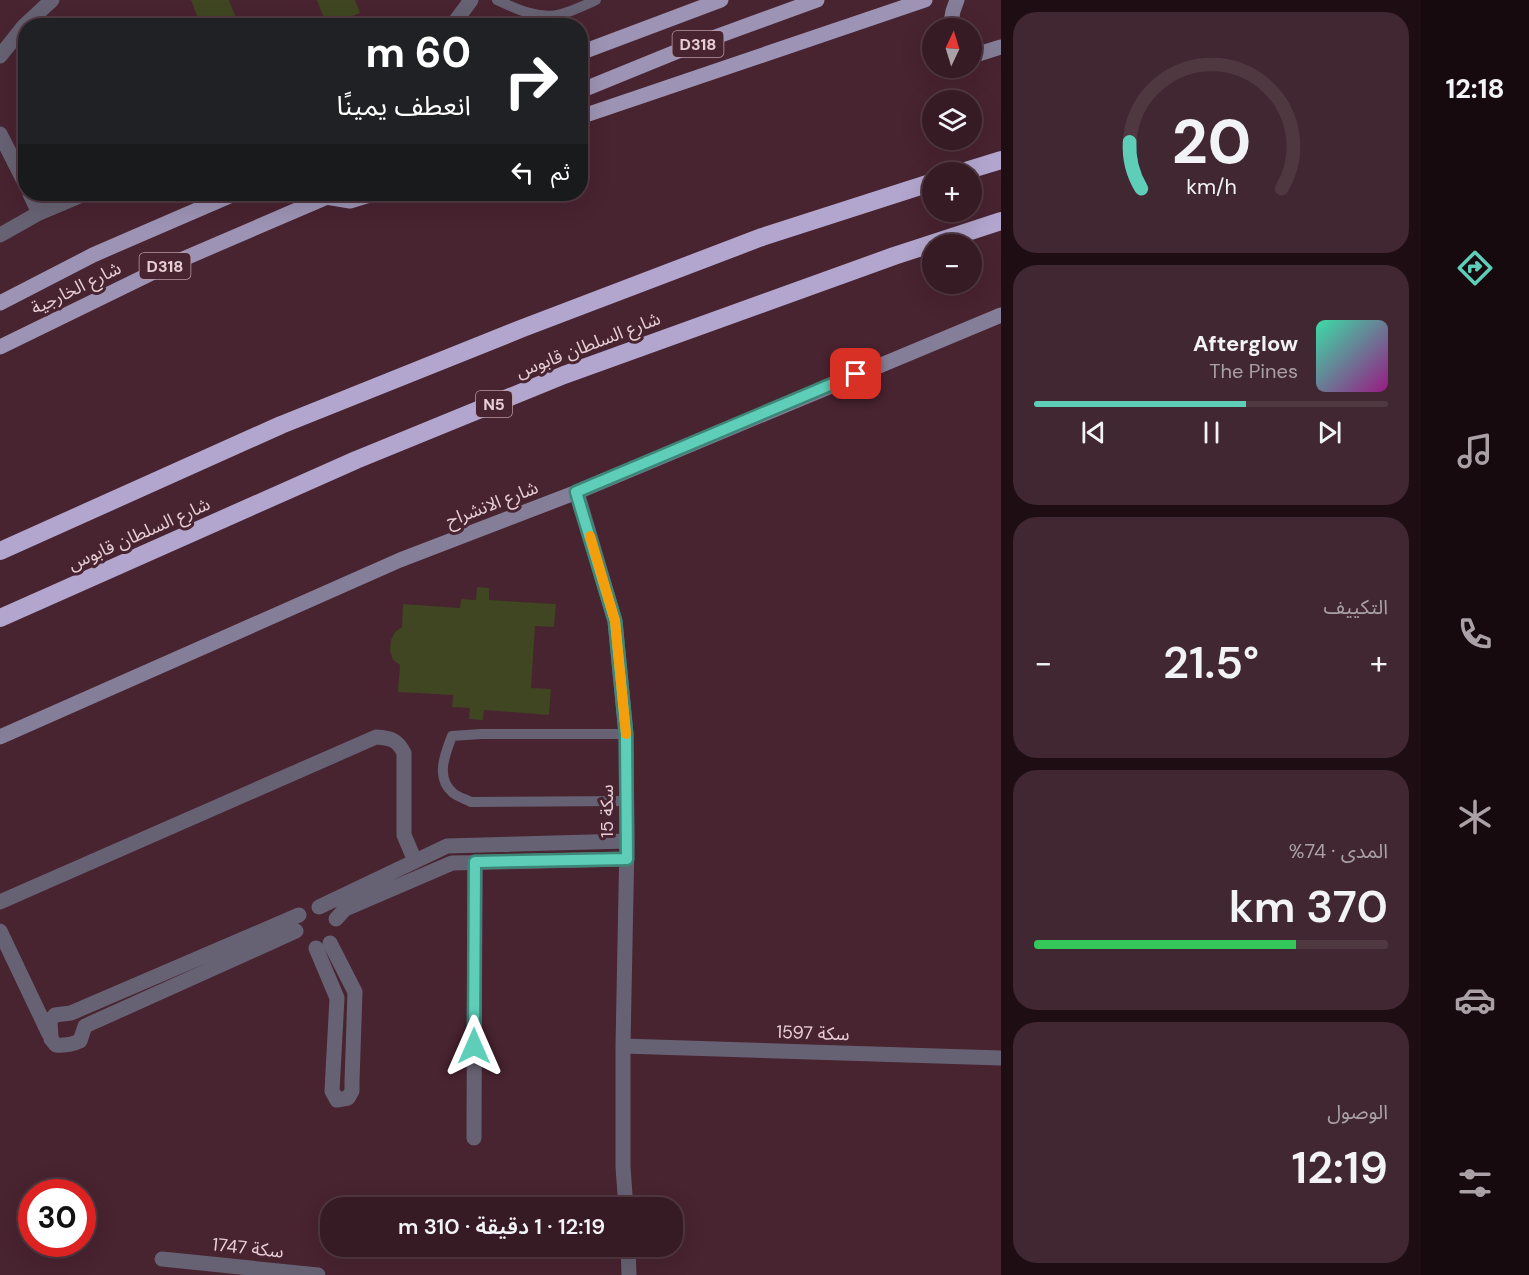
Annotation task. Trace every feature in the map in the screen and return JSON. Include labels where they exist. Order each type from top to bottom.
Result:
[{"type":"highway","points":[[982,166],[1001,160]]},
{"type":"highway","points":[[0,551],[281,425],[523,328],[762,237],[922,186]]},
{"type":"highway","name":"شارع السلطان قابوس","points":[[0,618],[356,460],[564,375],[894,256],[1001,221]]},
{"type":"main road","name":"D318","points":[[588,50],[721,0]]},
{"type":"main road","name":"D318","points":[[588,88],[688,47],[817,0]]},
{"type":"main road","points":[[588,114],[925,0]]},
{"type":"main road","name":"شارع الخارجية","points":[[0,303],[93,255],[218,201]]},
{"type":"main road","name":"شارع الخارجية","points":[[0,347],[162,268],[316,201]]},
{"type":"street","points":[[33,18],[52,0]]},
{"type":"street","points":[[458,18],[471,0]]},
{"type":"street","points":[[952,18],[957,0]]},
{"type":"street","points":[[0,56],[18,34]]},
{"type":"street","points":[[982,53],[1001,47]]},
{"type":"street","points":[[0,134],[18,169]]},
{"type":"street","points":[[33,201],[39,213]]},
{"type":"street","points":[[0,235],[39,213],[67,201]]},
{"type":"street","name":"شارع الانشراح","points":[[0,738],[400,560],[576,492],[1001,315]]},
{"type":"street","name":"سكة 15","points":[[576,492],[615,621],[626,734],[627,859],[623,1046],[625,1197]]},
{"type":"street","points":[[0,903],[376,737],[390,738],[399,742],[404,753],[404,835],[415,861]]},
{"type":"street","points":[[51,1038],[50,1020],[55,1015],[71,1013],[300,915],[305,910],[319,907],[447,846],[627,841]]},
{"type":"street","points":[[336,919],[345,909],[452,863],[627,859]]},
{"type":"street","points":[[474,1137],[475,862]]},
{"type":"street","points":[[319,907],[329,910],[336,919],[337,932],[323,946]]},
{"type":"street","points":[[300,915],[296,931],[303,943],[323,946],[355,992],[352,1091],[348,1098],[337,1100],[332,1091],[337,998],[323,946]]},
{"type":"street","points":[[0,931],[51,1038],[56,1045],[66,1047],[80,1041],[85,1026],[102,1017],[296,931]]},
{"type":"street","name":"سكة 1597","points":[[623,1046],[1001,1058]]},
{"type":"street","points":[[628,1257],[629,1275]]},
{"type":"street","name":"سكة 1747","points":[[169,1265],[318,1275]]},
{"type":"lane","points":[[497,0],[517,10],[539,15],[559,15],[596,0]]},
{"type":"lane","points":[[626,734],[452,736],[443,757],[444,780],[453,793],[471,802],[627,801]]},
{"type":"building","points":[[191,0],[229,0],[236,18],[198,18]]},
{"type":"building","points":[[317,0],[355,0],[360,13],[347,18],[324,18]]},
{"type":"building","points":[[477,587],[489,588],[489,600],[556,604],[554,627],[535,626],[531,688],[551,689],[549,715],[484,710],[483,720],[469,719],[470,708],[452,707],[453,695],[398,692],[400,665],[393,660],[390,651],[391,640],[395,632],[402,627],[403,604],[460,608],[461,599],[476,600]]},
{"type":"slow traffic","points":[[590,536],[615,621],[626,734]]},
{"type":"route","points":[[474,1046],[475,862],[627,859],[626,734],[615,621],[576,492],[856,374]]}]
